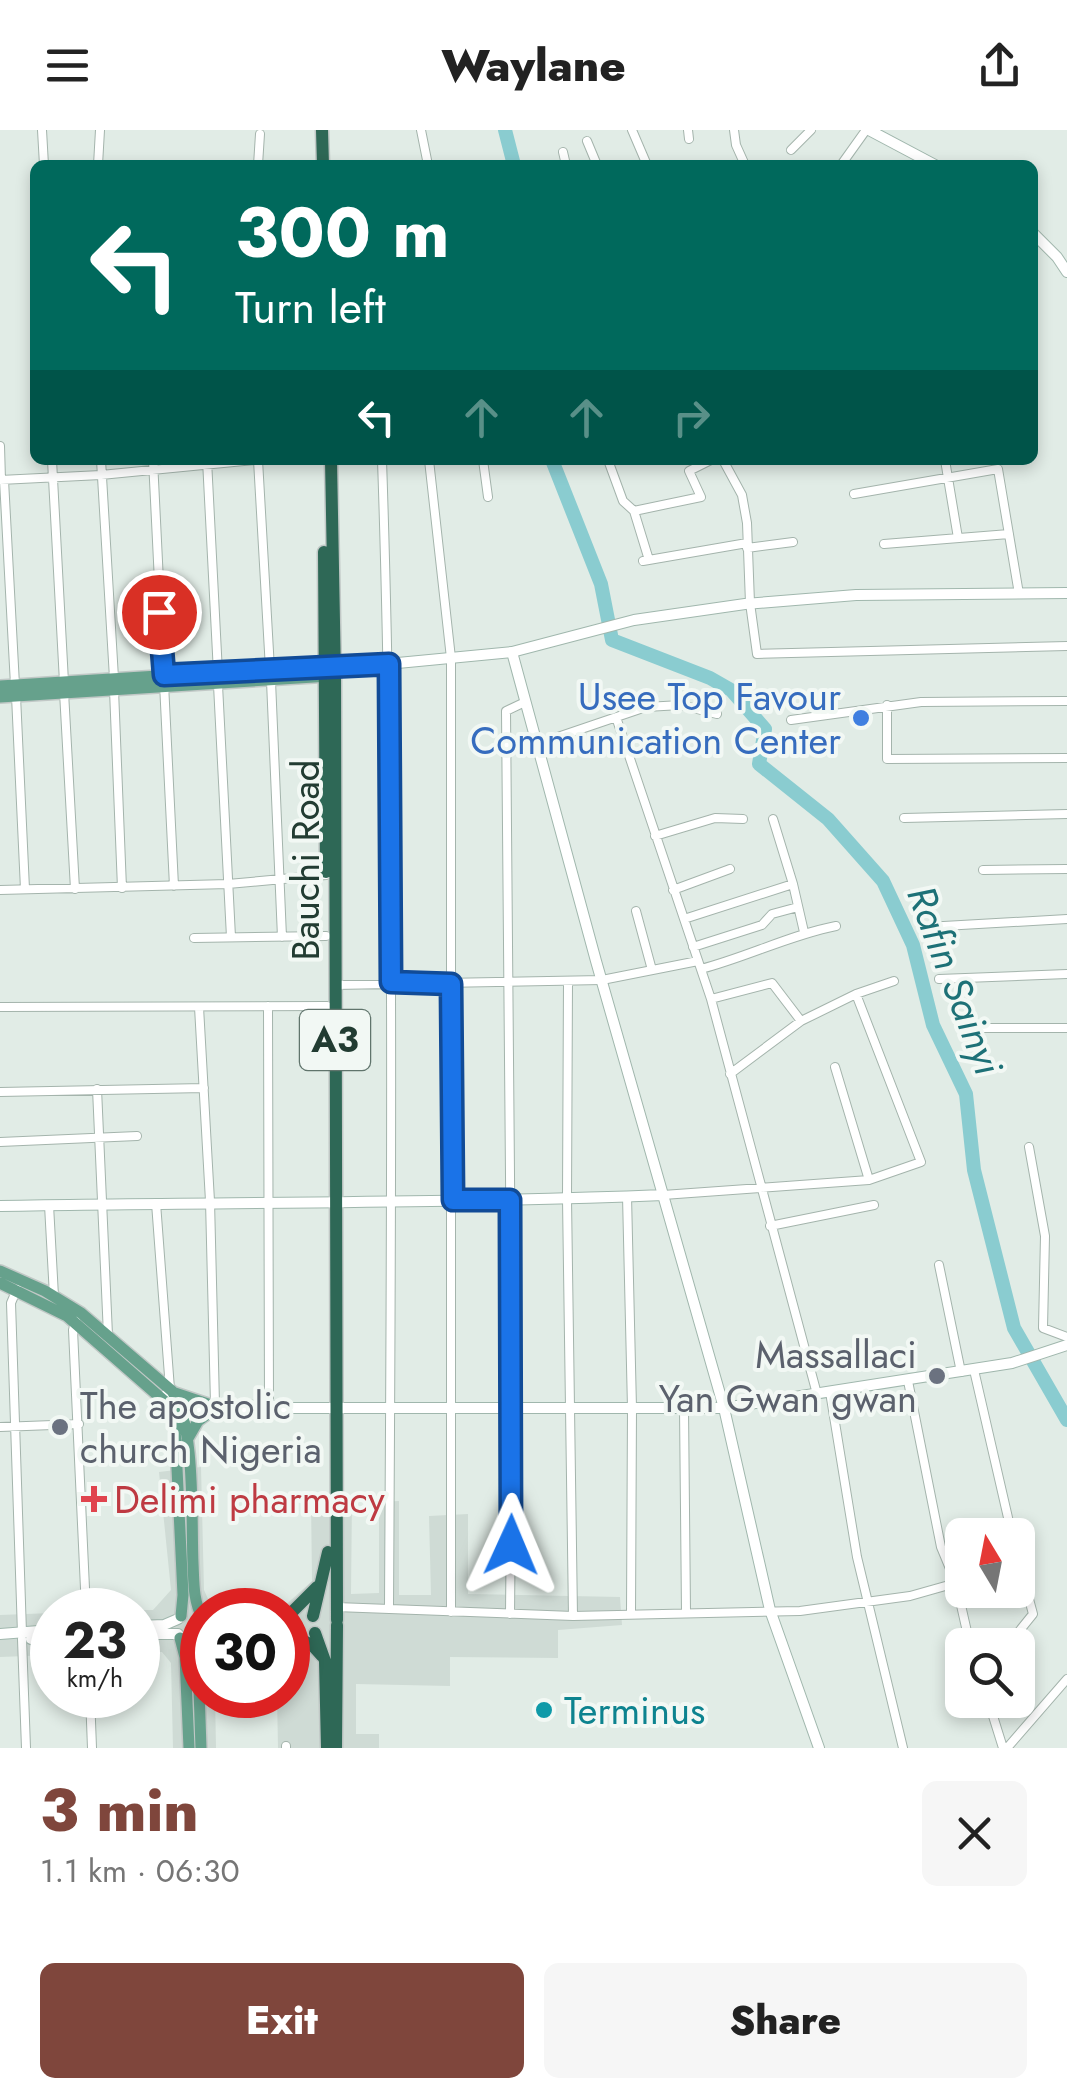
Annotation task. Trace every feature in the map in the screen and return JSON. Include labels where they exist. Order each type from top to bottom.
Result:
[{"type":"highway","points":[[322,130],[323,160]]},
{"type":"highway","points":[[331,130],[331,160]]},
{"type":"highway","name":"Bauchi Road","points":[[314,1624],[328,1551],[331,1408],[335,985],[327,465]]},
{"type":"highway","name":"Bauchi Road","points":[[331,1202],[326,874],[333,670]]},
{"type":"highway","name":"Bauchi Road","points":[[331,1408],[337,1617]]},
{"type":"highway","points":[[310,1597],[324,1578]]},
{"type":"highway","points":[[328,1610],[337,1617],[328,1635],[314,1624],[328,1610]]},
{"type":"highway","name":"A3","points":[[336,1748],[337,1617]]},
{"type":"highway","points":[[314,1624],[324,1660],[327,1748]]},
{"type":"highway","points":[[310,1644],[324,1660]]},
{"type":"main road","points":[[0,697],[15,691],[64,687],[333,670]]},
{"type":"main road","points":[[0,686],[15,691]]},
{"type":"main road","points":[[0,1271],[108,1335],[174,1404],[187,1440],[194,1588]]},
{"type":"main road","points":[[0,1283],[54,1296],[174,1404],[211,1407]]},
{"type":"main road","points":[[174,1404],[184,1588]]},
{"type":"main road","points":[[187,1440],[211,1407]]},
{"type":"main road","points":[[180,1618],[179,1636],[186,1657],[189,1748]]},
{"type":"main road","points":[[310,1623],[314,1624]]},
{"type":"main road","points":[[310,1625],[314,1624]]},
{"type":"main road","points":[[199,1718],[200,1748]]},
{"type":"street","points":[[42,130],[44,160]]},
{"type":"street","points":[[98,160],[100,130]]},
{"type":"street","points":[[421,130],[427,160]]},
{"type":"street","points":[[632,130],[645,160]]},
{"type":"street","points":[[734,130],[743,160]]},
{"type":"street","points":[[791,150],[811,130]]},
{"type":"street","points":[[845,160],[868,130],[925,160]]},
{"type":"street","points":[[258,160],[260,134]]},
{"type":"street","points":[[587,141],[596,160]]},
{"type":"street","points":[[563,152],[565,160]]},
{"type":"street","points":[[1038,237],[1062,255],[1067,272]]},
{"type":"street","points":[[0,446],[25,889]]},
{"type":"street","points":[[52,465],[75,889]]},
{"type":"street","points":[[100,465],[122,888]]},
{"type":"street","points":[[2,480],[101,474],[153,465],[174,886]]},
{"type":"street","points":[[207,465],[230,938]]},
{"type":"street","points":[[256,465],[271,675],[282,937]]},
{"type":"street","points":[[382,465],[389,664],[391,982],[389,1610]]},
{"type":"street","points":[[430,465],[451,658],[451,1612]]},
{"type":"street","points":[[484,465],[488,497]]},
{"type":"street","points":[[610,465],[623,501],[634,512],[646,560],[792,542]]},
{"type":"street","points":[[634,512],[701,497],[689,471],[700,465]]},
{"type":"street","points":[[725,465],[742,495],[757,654],[1067,646]]},
{"type":"street","points":[[945,465],[958,538]]},
{"type":"street","points":[[854,494],[1003,465]]},
{"type":"street","points":[[998,469],[1019,594]]},
{"type":"street","points":[[884,544],[1009,534]]},
{"type":"street","points":[[333,670],[512,652],[634,620],[750,604],[856,595],[1067,593]]},
{"type":"street","points":[[512,652],[724,1408],[770,1610],[819,1748]]},
{"type":"street","points":[[791,720],[887,704],[1067,701]]},
{"type":"street","points":[[510,1614],[506,711],[525,702]]},
{"type":"street","points":[[887,704],[887,758],[1067,758]]},
{"type":"street","points":[[536,744],[646,708],[700,707],[717,714]]},
{"type":"street","points":[[618,720],[711,999],[817,1394]]},
{"type":"street","points":[[904,818],[1067,814]]},
{"type":"street","points":[[655,836],[715,818],[743,819]]},
{"type":"street","points":[[773,818],[804,932]]},
{"type":"street","points":[[673,890],[730,868]]},
{"type":"street","points":[[984,870],[1067,870]]},
{"type":"street","points":[[0,890],[228,884],[326,874]]},
{"type":"street","points":[[684,918],[793,884]]},
{"type":"street","points":[[693,947],[762,924],[772,914],[798,907]]},
{"type":"street","points":[[636,911],[652,970]]},
{"type":"street","points":[[926,927],[1067,919]]},
{"type":"street","points":[[335,985],[602,980],[699,965],[777,946],[804,932],[836,926]]},
{"type":"street","points":[[194,938],[326,936]]},
{"type":"street","points":[[939,979],[1067,974]]},
{"type":"street","points":[[730,1074],[800,1022],[894,980]]},
{"type":"street","points":[[568,981],[572,1616]]},
{"type":"street","points":[[711,999],[772,984],[800,1022]]},
{"type":"street","points":[[0,1206],[567,1199],[869,1180],[921,1162],[856,994]]},
{"type":"street","points":[[268,1006],[269,1407]]},
{"type":"street","points":[[0,1007],[326,1006]]},
{"type":"street","points":[[199,1007],[210,1201],[211,1407]]},
{"type":"street","points":[[962,1028],[1067,1028]]},
{"type":"street","points":[[835,1066],[869,1180]]},
{"type":"street","points":[[0,1092],[204,1088]]},
{"type":"street","points":[[97,1089],[108,1335]]},
{"type":"street","points":[[0,1142],[136,1136]]},
{"type":"street","points":[[1029,1147],[1045,1236],[1043,1328],[1067,1336]]},
{"type":"street","points":[[627,1196],[631,1614]]},
{"type":"street","points":[[156,1202],[162,1316],[174,1404],[284,1408],[724,1408],[974,1370],[1012,1363],[1067,1345]]},
{"type":"street","points":[[49,1205],[54,1296]]},
{"type":"street","points":[[770,1226],[874,1206]]},
{"type":"street","points":[[939,1265],[960,1372]]},
{"type":"street","points":[[19,1285],[11,1303],[26,1748]]},
{"type":"street","points":[[78,1317],[85,1588]]},
{"type":"street","points":[[974,1370],[1008,1518]]},
{"type":"street","points":[[908,1381],[945,1557]]},
{"type":"street","points":[[830,1392],[857,1557],[903,1748]]},
{"type":"street","points":[[684,1408],[686,1612]]},
{"type":"street","points":[[0,1427],[79,1424]]},
{"type":"street","points":[[337,1617],[389,1610],[572,1616],[800,1611],[910,1596],[945,1586]]},
{"type":"street","points":[[160,1626],[180,1618]]},
{"type":"street","points":[[160,1633],[179,1636]]},
{"type":"street","points":[[0,1637],[30,1635]]},
{"type":"street","points":[[994,1718],[1005,1748],[1067,1679]]},
{"type":"street","points":[[91,1718],[92,1748]]},
{"type":"shaded area","points":[[201,1467],[204,1588],[180,1588],[180,1718],[215,1718],[216,1748],[173,1748],[171,1663],[160,1652],[160,1602],[171,1590],[159,1472]]},
{"type":"shaded area","name":"Terminus","points":[[352,1498],[351,1594],[379,1593],[379,1502],[399,1501],[399,1595],[431,1595],[429,1516],[468,1514],[468,1594],[620,1597],[622,1625],[558,1630],[558,1658],[450,1657],[450,1686],[356,1684],[356,1734],[379,1734],[379,1748],[278,1748],[277,1718],[310,1718],[310,1588],[304,1588],[312,1581],[311,1500]]},
{"type":"shaded area","points":[[30,1614],[30,1656],[0,1657],[0,1615]]},
{"type":"waterway","name":"Rafin Sainyi","points":[[505,130],[513,160]]},
{"type":"waterway","name":"Rafin Sainyi","points":[[554,465],[601,584],[612,640],[731,690],[765,729],[759,764],[828,819],[883,881],[913,945],[933,1025],[966,1094],[974,1170],[1014,1328],[1067,1420]]},
{"type":"place","name":"Usee Top Favour Communication Center","points":[[861,718]]},
{"type":"place","name":"Massallaci Yan Gwan gwan","points":[[937,1376]]},
{"type":"place","name":"The apostolic church Nigeria","points":[[60,1427]]},
{"type":"place","name":"Delimi pharmacy","points":[[94,1499]]},
{"type":"place","name":"Terminus","points":[[544,1710]]},
{"type":"route","points":[[159,612],[164,675],[389,664],[391,982],[451,984],[453,1200],[510,1200],[511,1545]]}]
